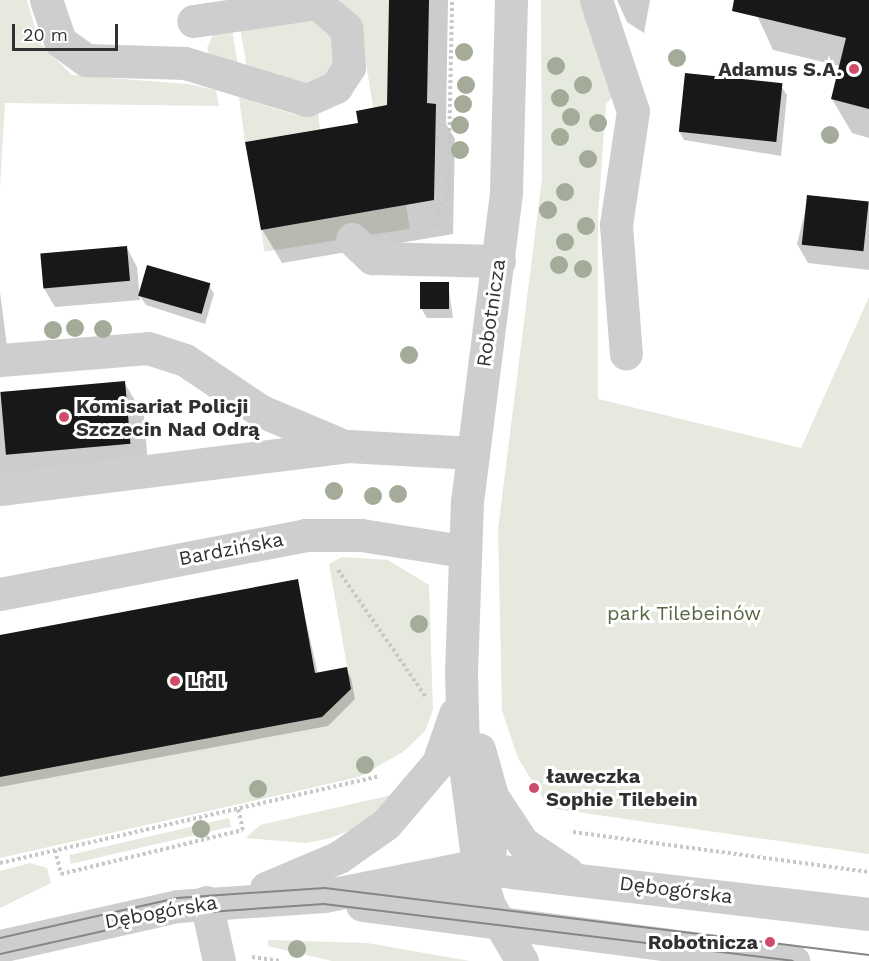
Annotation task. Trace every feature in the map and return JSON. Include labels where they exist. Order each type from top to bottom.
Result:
[{"type":"street","points":[[46,0],[56,34],[78,57],[191,64],[277,95],[307,99],[336,87],[351,58],[342,21],[317,3],[194,10],[191,64]]},
{"type":"street","name":"Robotnicza","points":[[480,869],[463,751],[463,551],[473,453],[499,261],[509,151],[511,0]]},
{"type":"street","points":[[596,0],[633,111],[616,225],[626,354]]},
{"type":"street","points":[[352,238],[372,258],[499,261]]},
{"type":"street","points":[[0,360],[148,348],[185,360],[253,407],[348,446]]},
{"type":"street","points":[[253,407],[267,433],[266,446],[253,456]]},
{"type":"street","points":[[0,489],[348,446],[473,453]]},
{"type":"street","name":"Bardzińska","points":[[0,594],[314,535],[361,535],[463,551]]},
{"type":"street","name":"Robotnicza","points":[[462,626],[473,722],[494,799],[496,829],[480,869]]},
{"type":"street","name":"Robotnicza","points":[[206,902],[261,890],[321,867],[366,840],[405,806],[438,763],[453,728],[462,626]]},
{"type":"street","name":"Robotnicza","points":[[494,799],[532,851],[554,867],[592,879]]},
{"type":"street","name":"Dębogórska","points":[[362,905],[441,902],[464,890],[480,869]]},
{"type":"street","name":"Dębogórska","points":[[480,869],[499,922],[529,958]]},
{"type":"street","name":"Dębogórska","points":[[0,946],[206,902],[324,896],[424,872],[480,869],[592,879],[869,914]]},
{"type":"street","name":"Dębogórska","points":[[324,896],[362,905],[529,958]]},
{"type":"street","points":[[206,902],[219,961]]},
{"type":"street","points":[[362,905],[793,961]]},
{"type":"path","points":[[437,227],[437,210],[448,197],[452,0]]},
{"type":"path","points":[[436,140],[450,140]]},
{"type":"path","points":[[314,535],[420,688]]},
{"type":"path","points":[[55,850],[61,874],[243,830],[238,809]]},
{"type":"path","points":[[622,840],[869,872]]},
{"type":"green space","points":[[0,0],[27,0],[39,42],[72,75],[188,84],[216,90],[219,106],[5,103],[0,188]]},
{"type":"green space","points":[[340,0],[389,0],[387,118],[375,120],[361,31]]},
{"type":"green space","name":"park Tilebeinów","points":[[541,0],[590,0],[614,95],[606,104],[598,215],[598,399],[801,448],[869,297],[869,854],[549,808],[518,758],[502,711],[498,529],[542,178]]},
{"type":"green space","points":[[299,12],[326,21],[338,61],[315,85],[248,74],[239,22]]},
{"type":"green space","points":[[231,24],[239,71],[210,56],[207,48],[215,30]]},
{"type":"green space","points":[[239,97],[295,115],[318,111],[320,129],[245,142]]},
{"type":"green space","points":[[406,205],[410,229],[265,252],[261,228]]},
{"type":"green space","points":[[342,557],[388,560],[429,585],[433,710],[425,731],[403,752],[359,777],[0,858],[0,777],[351,689],[329,564]]},
{"type":"green space","points":[[396,794],[365,824],[331,838],[306,843],[246,838],[260,825]]},
{"type":"green space","points":[[229,818],[231,827],[71,864],[69,855]]},
{"type":"green space","points":[[30,863],[47,868],[51,883],[0,908],[0,871]]},
{"type":"green space","points":[[268,940],[367,943],[470,961],[332,961],[268,946]]},
{"type":"building","points":[[389,0],[429,0],[427,103],[436,104],[434,200],[261,230],[245,142],[358,123],[356,111],[387,105]]},
{"type":"building","name":"Adamus S.A.","points":[[734,0],[869,0],[869,109],[831,99],[846,38],[732,11]]},
{"type":"building","points":[[685,73],[782,83],[776,142],[679,132]]},
{"type":"building","points":[[807,195],[869,201],[863,251],[802,245]]},
{"type":"building","points":[[127,246],[130,281],[43,288],[40,254]]},
{"type":"building","points":[[147,265],[210,283],[202,314],[138,296]]},
{"type":"building","points":[[420,282],[449,282],[449,309],[420,309]]},
{"type":"building","name":"Komisariat Policji Szczecin Nad Odrą","points":[[125,381],[130,444],[6,455],[0,392]]},
{"type":"building","name":"Lidl","points":[[298,579],[315,673],[347,667],[351,689],[322,717],[0,777],[0,635]]},
{"type":"tram line","points":[[0,938],[177,898],[325,888],[869,955]]},
{"type":"tram line","points":[[0,954],[180,914],[324,904],[793,961]]},
{"type":"place","name":"Adamus S.A.","points":[[854,69]]},
{"type":"place","name":"Komisariat Policji Szczecin Nad Odrą","points":[[64,417]]},
{"type":"place","name":"Lidl","points":[[175,681]]},
{"type":"place","name":"ławeczka Sophie Tilebein","points":[[534,788]]},
{"type":"place","name":"Robotnicza","points":[[770,942]]}]
